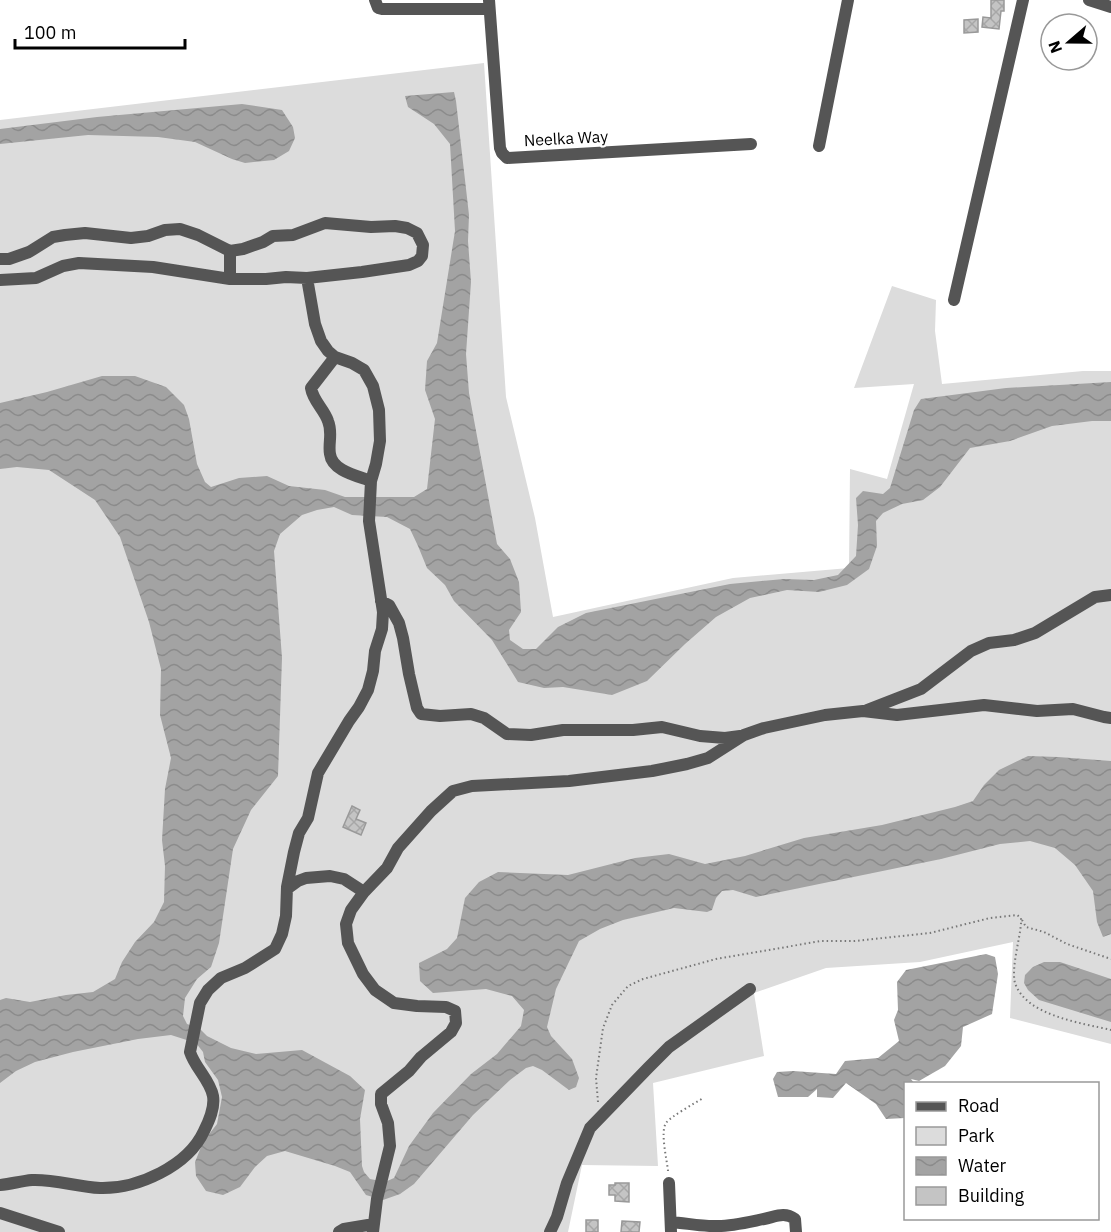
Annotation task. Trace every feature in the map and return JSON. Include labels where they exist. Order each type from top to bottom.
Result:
[{"type":"street","points":[[375,0],[378,8],[382,9],[489,4]]},
{"type":"street","points":[[819,146],[848,0]]},
{"type":"street","points":[[954,300],[1023,0]]},
{"type":"street","points":[[1089,0],[1111,7]]},
{"type":"street","name":"Neelka Way","points":[[489,4],[500,148],[507,158],[751,144]]},
{"type":"street","points":[[0,259],[9,259],[29,252],[53,237],[85,233],[131,238],[180,229],[230,251],[243,249],[273,236],[293,235],[325,223],[407,228],[417,233],[423,245],[422,256],[418,261],[409,264],[307,278],[230,279],[153,267],[78,263],[63,266],[36,278],[0,280]]},
{"type":"street","points":[[230,251],[230,279]]},
{"type":"street","points":[[0,1185],[32,1180],[100,1188],[144,1181],[183,1159],[200,1141],[210,1118],[214,1099],[210,1087],[190,1052],[200,1003],[208,990],[221,978],[262,959],[275,949],[282,934],[286,916],[287,889],[299,833],[308,818],[318,774],[368,690],[375,651],[382,629],[383,612],[369,521],[371,486],[380,441],[378,410],[373,386],[364,370],[335,357],[321,341],[315,324],[307,278]]},
{"type":"street","points":[[335,357],[311,388],[312,395],[328,420],[331,436],[330,454],[333,463],[371,486]]},
{"type":"street","points":[[863,711],[921,689],[971,651],[989,643],[1014,640],[1035,633],[1095,597],[1111,595]]},
{"type":"street","points":[[381,602],[389,605],[399,622],[411,685],[417,708],[421,714],[440,717],[471,714],[484,718],[507,734],[531,735],[563,730],[633,730],[662,727],[700,736],[725,738],[825,715],[863,711],[897,715],[984,705],[1037,711],[1073,709],[1111,718]]},
{"type":"street","points":[[339,1232],[344,1229],[374,1228],[377,1199],[390,1146],[388,1123],[381,1104],[381,1094],[451,1032],[456,1023],[455,1011],[446,1007],[394,1004],[375,990],[363,974],[348,943],[346,924],[351,910],[364,892],[387,868],[398,848],[431,811],[453,791],[472,786],[569,781],[652,771],[708,758],[744,735]]},
{"type":"street","points":[[291,867],[306,878]]},
{"type":"street","points":[[287,889],[306,878],[330,876],[344,879],[364,892]]},
{"type":"street","points":[[550,1232],[590,1128],[669,1047],[750,989]]},
{"type":"street","points":[[669,1182],[671,1227],[716,1226],[785,1214],[795,1219],[796,1232]]},
{"type":"street","points":[[0,1213],[59,1232]]},
{"type":"path","points":[[598,1104],[596,1078],[603,1028],[612,1005],[628,986],[643,979],[716,959],[821,941],[855,941],[930,933],[990,918],[1017,915],[1026,927],[1111,959]]},
{"type":"path","points":[[1021,918],[1015,982],[1022,994],[1040,1009],[1063,1018],[1111,1030]]},
{"type":"path","points":[[669,1182],[665,1124],[703,1098]]},
{"type":"green space","points":[[484,63],[506,397],[535,518],[553,617],[733,578],[849,568],[850,469],[887,479],[914,384],[854,388],[892,286],[936,300],[935,331],[942,384],[1083,371],[1111,371],[1111,1044],[1010,1018],[1013,942],[920,962],[826,968],[754,993],[764,1056],[653,1083],[658,1166],[582,1165],[568,1232],[0,1232],[0,120]]},
{"type":"water","points":[[454,92],[469,215],[471,282],[466,354],[469,393],[497,544],[510,559],[519,582],[521,612],[509,630],[510,640],[523,649],[536,649],[558,627],[586,613],[730,584],[784,579],[814,580],[838,575],[856,556],[858,525],[856,498],[863,491],[883,494],[890,488],[914,410],[921,399],[1006,388],[1111,382],[1111,421],[1052,426],[1010,441],[970,448],[940,487],[923,500],[902,504],[883,513],[876,521],[877,546],[869,569],[847,585],[819,592],[787,590],[750,598],[716,617],[647,681],[612,695],[563,687],[544,688],[518,682],[492,640],[454,601],[445,585],[427,568],[410,529],[387,517],[352,515],[334,507],[302,515],[280,534],[274,551],[282,658],[278,776],[251,810],[233,849],[219,943],[211,967],[197,979],[185,998],[183,1016],[187,1024],[199,1028],[207,1036],[231,1048],[256,1054],[302,1050],[350,1076],[365,1090],[360,1119],[362,1166],[370,1179],[385,1182],[394,1178],[409,1146],[433,1113],[471,1074],[497,1054],[521,1026],[524,1010],[512,996],[486,989],[433,993],[420,981],[419,963],[447,949],[457,938],[465,898],[479,882],[498,872],[568,875],[635,858],[669,854],[705,864],[745,856],[804,838],[882,825],[973,801],[984,785],[999,770],[1028,756],[1111,761],[1111,934],[1103,937],[1097,922],[1093,891],[1075,865],[1055,848],[1030,841],[1000,844],[941,859],[756,897],[733,890],[722,891],[716,898],[712,910],[707,912],[674,908],[623,920],[579,941],[556,989],[547,1027],[551,1036],[572,1059],[579,1078],[576,1087],[569,1090],[542,1070],[533,1066],[526,1068],[473,1115],[414,1184],[400,1194],[383,1200],[366,1195],[350,1172],[285,1151],[267,1156],[255,1167],[240,1187],[223,1195],[206,1191],[196,1176],[195,1162],[203,1142],[217,1124],[222,1097],[218,1080],[205,1062],[203,1052],[196,1043],[171,1035],[73,1052],[35,1062],[16,1071],[0,1083],[0,1000],[6,998],[30,1002],[93,992],[115,979],[122,962],[135,942],[154,922],[164,902],[165,866],[162,840],[165,789],[171,758],[160,715],[161,669],[149,622],[120,537],[95,500],[49,470],[17,467],[0,469],[0,403],[102,376],[135,376],[166,387],[184,405],[189,419],[197,464],[205,482],[211,487],[239,478],[267,476],[289,486],[325,490],[345,497],[414,497],[427,489],[435,419],[425,390],[427,361],[437,343],[455,231],[450,144],[434,124],[408,107],[405,96]]},
{"type":"water","points":[[242,104],[282,110],[293,127],[295,138],[289,151],[274,160],[245,163],[195,142],[158,137],[88,135],[0,144],[0,129],[97,117]]},
{"type":"water","points":[[986,954],[995,957],[998,974],[992,1014],[963,1027],[961,1046],[945,1066],[919,1081],[911,1079],[913,1082],[904,1082],[904,1118],[886,1119],[876,1104],[846,1083],[833,1098],[817,1097],[817,1089],[808,1097],[778,1097],[773,1079],[777,1072],[836,1074],[845,1061],[878,1058],[899,1041],[894,1020],[898,1010],[897,982],[906,970]]},
{"type":"water","points":[[1044,962],[1060,962],[1111,979],[1111,1022],[1039,1000],[1024,983],[1025,975],[1033,967]]},
{"type":"building","points":[[991,0],[1004,0],[1004,11],[1001,11],[999,29],[982,27],[983,17],[991,18]]},
{"type":"building","points":[[978,19],[978,32],[964,33],[964,20]]},
{"type":"building","points":[[352,806],[360,810],[356,819],[366,823],[361,835],[343,827]]},
{"type":"building","points":[[615,1183],[629,1183],[629,1202],[615,1201],[615,1195],[609,1195],[609,1185],[615,1185]]},
{"type":"building","points":[[586,1220],[598,1220],[598,1232],[586,1232]]},
{"type":"building","points":[[622,1221],[640,1222],[639,1232],[621,1232]]}]
